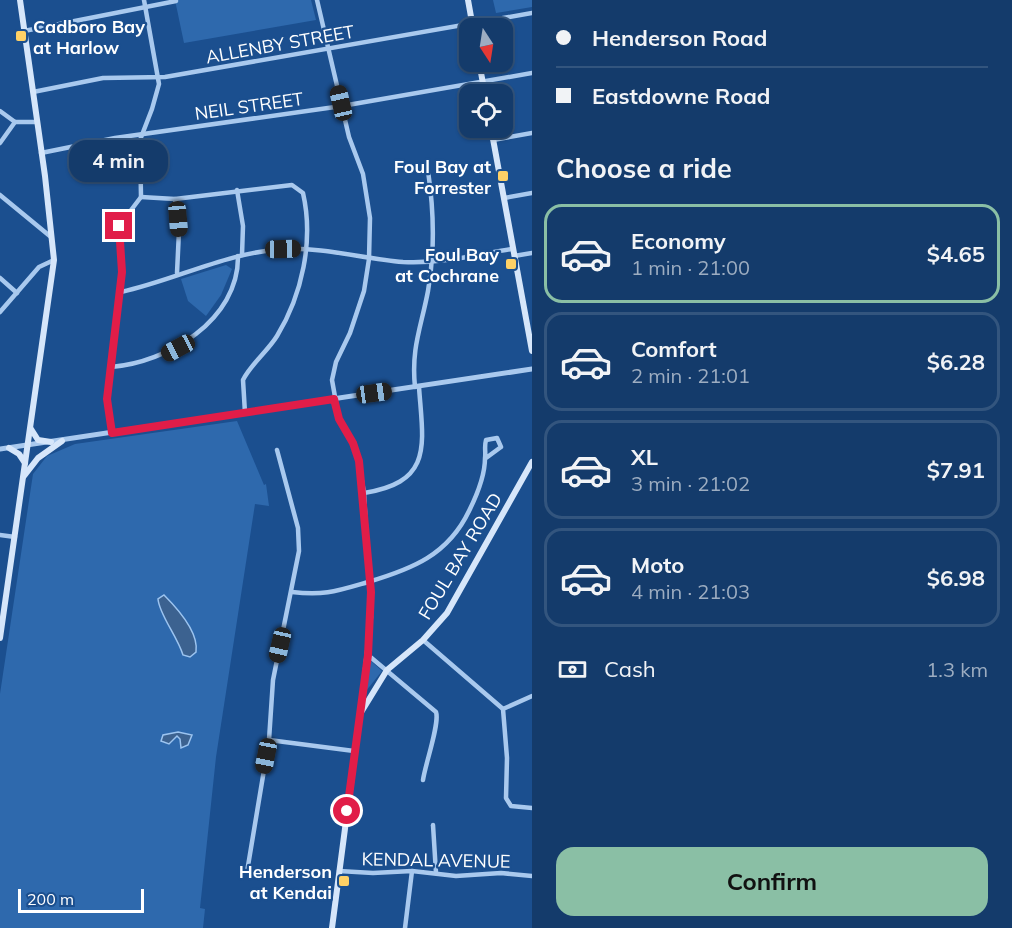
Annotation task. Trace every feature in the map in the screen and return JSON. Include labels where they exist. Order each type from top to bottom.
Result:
[{"type":"main road","points":[[0,638],[54,260],[20,0]]},
{"type":"main road","points":[[468,0],[471,18]]},
{"type":"main road","points":[[481,72],[483,82]]},
{"type":"main road","points":[[493,140],[532,351]]},
{"type":"main road","points":[[31,429],[38,440],[51,442]]},
{"type":"main road","points":[[23,476],[38,458],[62,441]]},
{"type":"main road","points":[[9,448],[19,454],[25,463]]},
{"type":"main road","name":"FOUL BAY ROAD","points":[[360,714],[387,670],[423,640],[447,613],[532,462]]},
{"type":"main road","points":[[332,928],[360,714]]},
{"type":"street","points":[[112,433],[107,399],[121,292],[123,263],[119,226],[141,196],[138,158],[141,134],[152,109],[159,78],[144,0]]},
{"type":"street","points":[[317,0],[342,106],[366,187],[369,259],[356,316],[334,368],[334,399],[339,419],[357,452],[364,493],[370,582],[368,655],[360,714]]},
{"type":"street","points":[[24,31],[176,1]]},
{"type":"street","name":"ALLENBY STREET","points":[[509,18],[532,13]]},
{"type":"street","name":"ALLENBY STREET","points":[[33,92],[103,78],[159,78],[459,28]]},
{"type":"street","name":"NEIL STREET","points":[[41,153],[141,134],[342,106],[532,73]]},
{"type":"street","points":[[0,111],[15,122],[36,122]]},
{"type":"street","points":[[0,143],[15,122]]},
{"type":"street","points":[[493,140],[532,133]]},
{"type":"street","points":[[364,493],[399,484],[417,466],[424,438],[414,351],[425,308],[432,261],[433,214],[428,171]]},
{"type":"street","points":[[141,196],[175,199],[292,185],[300,190],[304,198],[306,248],[300,285],[273,342],[243,380],[245,413]]},
{"type":"street","points":[[111,367],[136,364],[165,355],[198,332],[228,293],[237,271],[243,226],[237,190]]},
{"type":"street","points":[[504,198],[532,193]]},
{"type":"street","points":[[0,195],[53,239]]},
{"type":"street","points":[[175,199],[179,231],[177,273]]},
{"type":"street","points":[[121,292],[240,255],[306,248],[369,259],[432,261],[532,253]]},
{"type":"street","points":[[0,312],[39,267],[54,260]]},
{"type":"street","points":[[0,278],[17,293]]},
{"type":"street","points":[[524,314],[532,313]]},
{"type":"street","points":[[0,449],[532,369]]},
{"type":"street","points":[[292,592],[324,595],[419,566],[443,548],[455,535],[470,510],[482,479],[486,458],[486,440],[497,438],[501,447],[486,458]]},
{"type":"street","points":[[247,872],[269,740],[273,680],[292,592],[299,540],[277,450]]},
{"type":"street","points":[[0,535],[15,537]]},
{"type":"street","points":[[423,640],[502,709],[507,758],[506,798],[511,806],[532,808]]},
{"type":"street","points":[[368,655],[433,708],[438,718],[423,780]]},
{"type":"street","points":[[502,709],[532,696]]},
{"type":"street","points":[[269,740],[354,751]]},
{"type":"street","points":[[433,825],[436,873]]},
{"type":"street","name":"KENDAL AVENUE","points":[[339,871],[373,873],[412,871],[486,876],[501,873],[532,876]]},
{"type":"street","points":[[405,928],[412,871]]},
{"type":"shaded area","points":[[175,0],[311,0],[316,20],[184,43]]},
{"type":"shaded area","points":[[493,0],[532,0],[532,7],[496,13]]},
{"type":"shaded area","points":[[226,265],[232,269],[221,295],[206,316],[188,301],[181,279]]},
{"type":"shaded area","points":[[237,421],[264,485],[266,484],[269,506],[255,504],[216,757],[200,908],[205,909],[203,928],[0,928],[0,694],[33,474],[47,456],[75,444]]},
{"type":"shaded area","points":[[164,595],[191,629],[196,652],[190,657],[183,655],[161,611],[158,599]]},
{"type":"shaded area","points":[[371,661],[382,671],[366,691],[369,662]]},
{"type":"shaded area","points":[[178,732],[192,735],[188,745],[181,748],[180,739],[177,736],[169,744],[161,741],[163,735]]},
{"type":"place","name":"Cadboro Bay at Harlow","points":[[21,36]]},
{"type":"place","name":"Foul Bay at Forrester","points":[[503,176]]},
{"type":"place","name":"Foul Bay at Cochrane","points":[[511,264]]},
{"type":"place","name":"Henderson at Kendai","points":[[344,881]]},
{"type":"route","points":[[119,226],[122,256],[121,292],[107,399],[112,433],[334,399],[339,419],[357,452],[364,493],[371,617],[347,811]]}]
